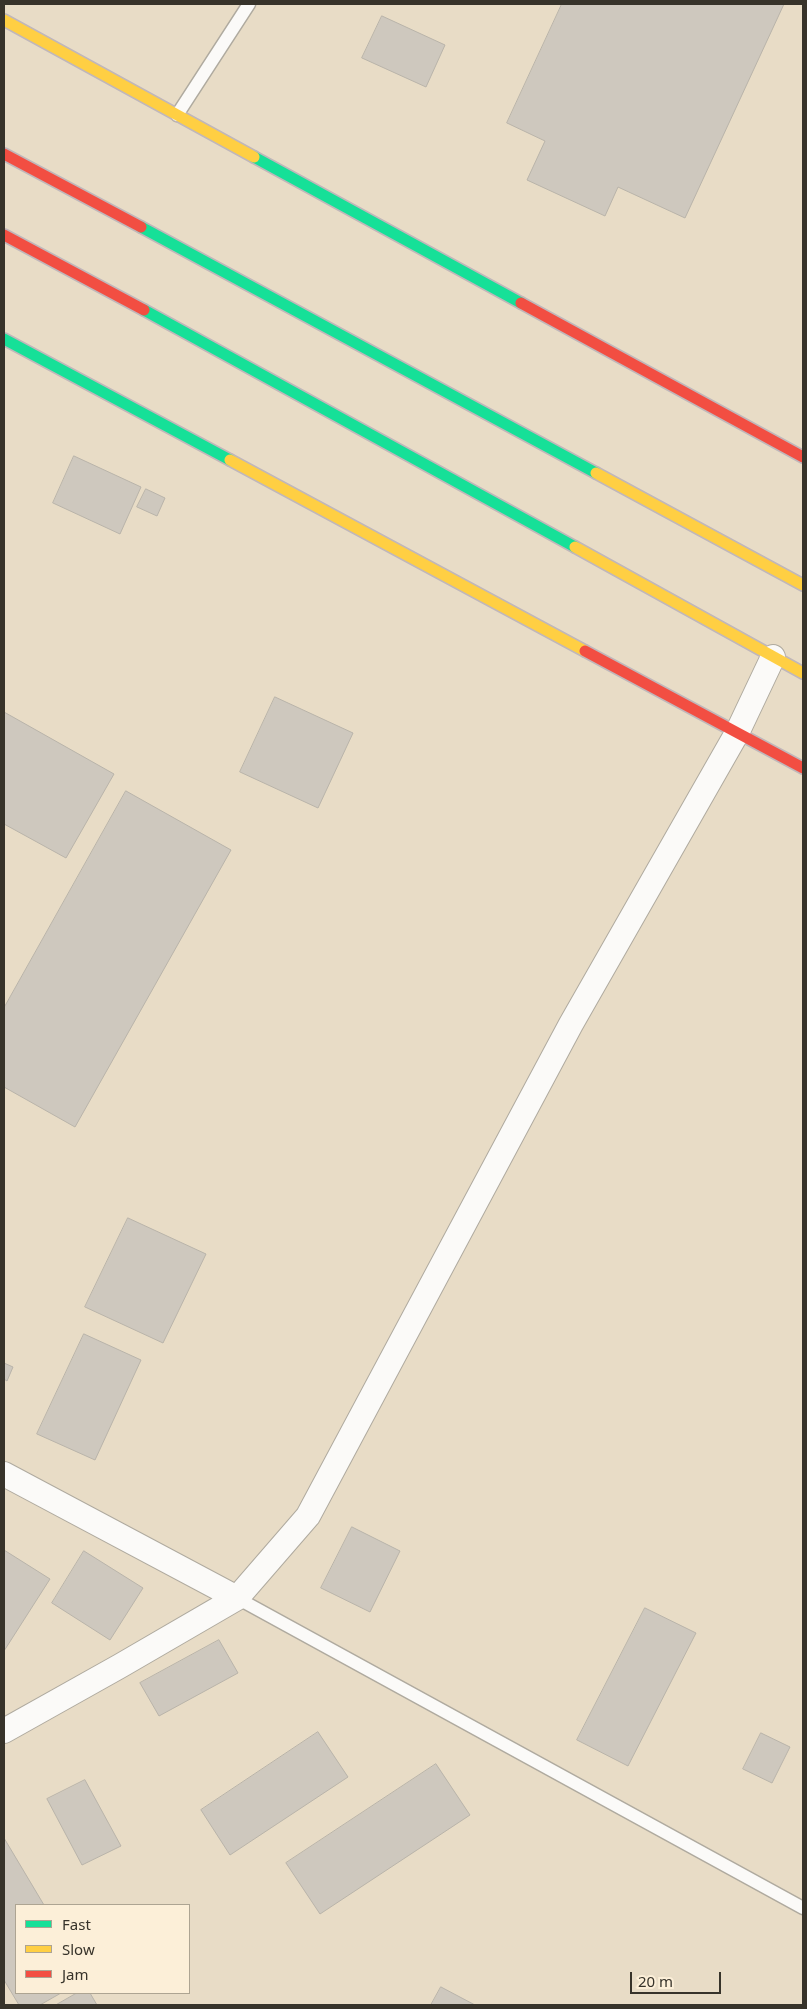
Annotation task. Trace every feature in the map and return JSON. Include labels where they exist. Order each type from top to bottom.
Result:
[{"type":"main road","points":[[4,20],[803,457]]},
{"type":"main road","points":[[4,154],[273,297],[803,585]]},
{"type":"main road","points":[[4,235],[247,365],[803,673]]},
{"type":"main road","points":[[4,338],[803,768]]},
{"type":"street","points":[[4,1731],[237,1598],[308,1516],[571,1024],[736,732],[773,657]]},
{"type":"street","points":[[4,1474],[237,1598]]},
{"type":"lane","points":[[177,115],[250,4]]},
{"type":"lane","points":[[237,1598],[803,1908]]},
{"type":"shaded area","points":[[4,4],[803,4],[803,2005],[4,2005]]},
{"type":"building","points":[[562,4],[784,4],[685,218],[618,187],[605,216],[527,180],[545,141],[507,123]]},
{"type":"building","points":[[382,16],[445,45],[426,87],[362,58]]},
{"type":"building","points":[[74,456],[141,487],[120,534],[53,503]]},
{"type":"building","points":[[146,489],[165,498],[157,516],[137,507]]},
{"type":"building","points":[[275,697],[353,733],[318,808],[240,772]]},
{"type":"building","points":[[4,712],[114,774],[66,858],[4,824]]},
{"type":"building","points":[[126,791],[231,850],[75,1127],[4,1087],[4,1008]]},
{"type":"building","points":[[128,1218],[206,1254],[163,1343],[85,1307]]},
{"type":"building","points":[[84,1334],[141,1360],[95,1460],[37,1434]]},
{"type":"building","points":[[4,1363],[13,1367],[7,1381],[4,1379]]},
{"type":"building","points":[[352,1527],[400,1551],[370,1612],[321,1588]]},
{"type":"building","points":[[4,1550],[50,1579],[4,1651]]},
{"type":"building","points":[[84,1551],[143,1588],[110,1640],[52,1603]]},
{"type":"building","points":[[645,1608],[696,1633],[628,1766],[577,1740]]},
{"type":"building","points":[[219,1640],[238,1673],[159,1716],[140,1683]]},
{"type":"building","points":[[318,1732],[348,1777],[230,1855],[201,1810]]},
{"type":"building","points":[[761,1733],[790,1747],[772,1783],[743,1769]]},
{"type":"building","points":[[436,1764],[470,1815],[320,1914],[286,1863]]},
{"type":"building","points":[[85,1780],[121,1846],[82,1865],[47,1799]]},
{"type":"building","points":[[4,1838],[43,1904],[15,1904],[15,1994],[59,1994],[40,2005],[19,2005],[4,1980]]},
{"type":"building","points":[[441,1987],[475,2005],[431,2005]]},
{"type":"building","points":[[75,1994],[91,1994],[97,2005],[56,2005]]},
{"type":"traffic: fast","points":[[254,157],[521,303]]},
{"type":"traffic: fast","points":[[141,227],[596,473]]},
{"type":"traffic: fast","points":[[144,310],[575,547]]},
{"type":"traffic: fast","points":[[4,339],[230,460]]},
{"type":"traffic: slow","points":[[4,20],[254,157]]},
{"type":"traffic: slow","points":[[230,460],[585,651]]},
{"type":"traffic: slow","points":[[596,473],[803,585]]},
{"type":"traffic: slow","points":[[575,547],[803,673]]},
{"type":"traffic: jam","points":[[4,154],[141,227]]},
{"type":"traffic: jam","points":[[4,235],[144,310]]},
{"type":"traffic: jam","points":[[521,303],[803,457]]},
{"type":"traffic: jam","points":[[585,651],[803,768]]}]
